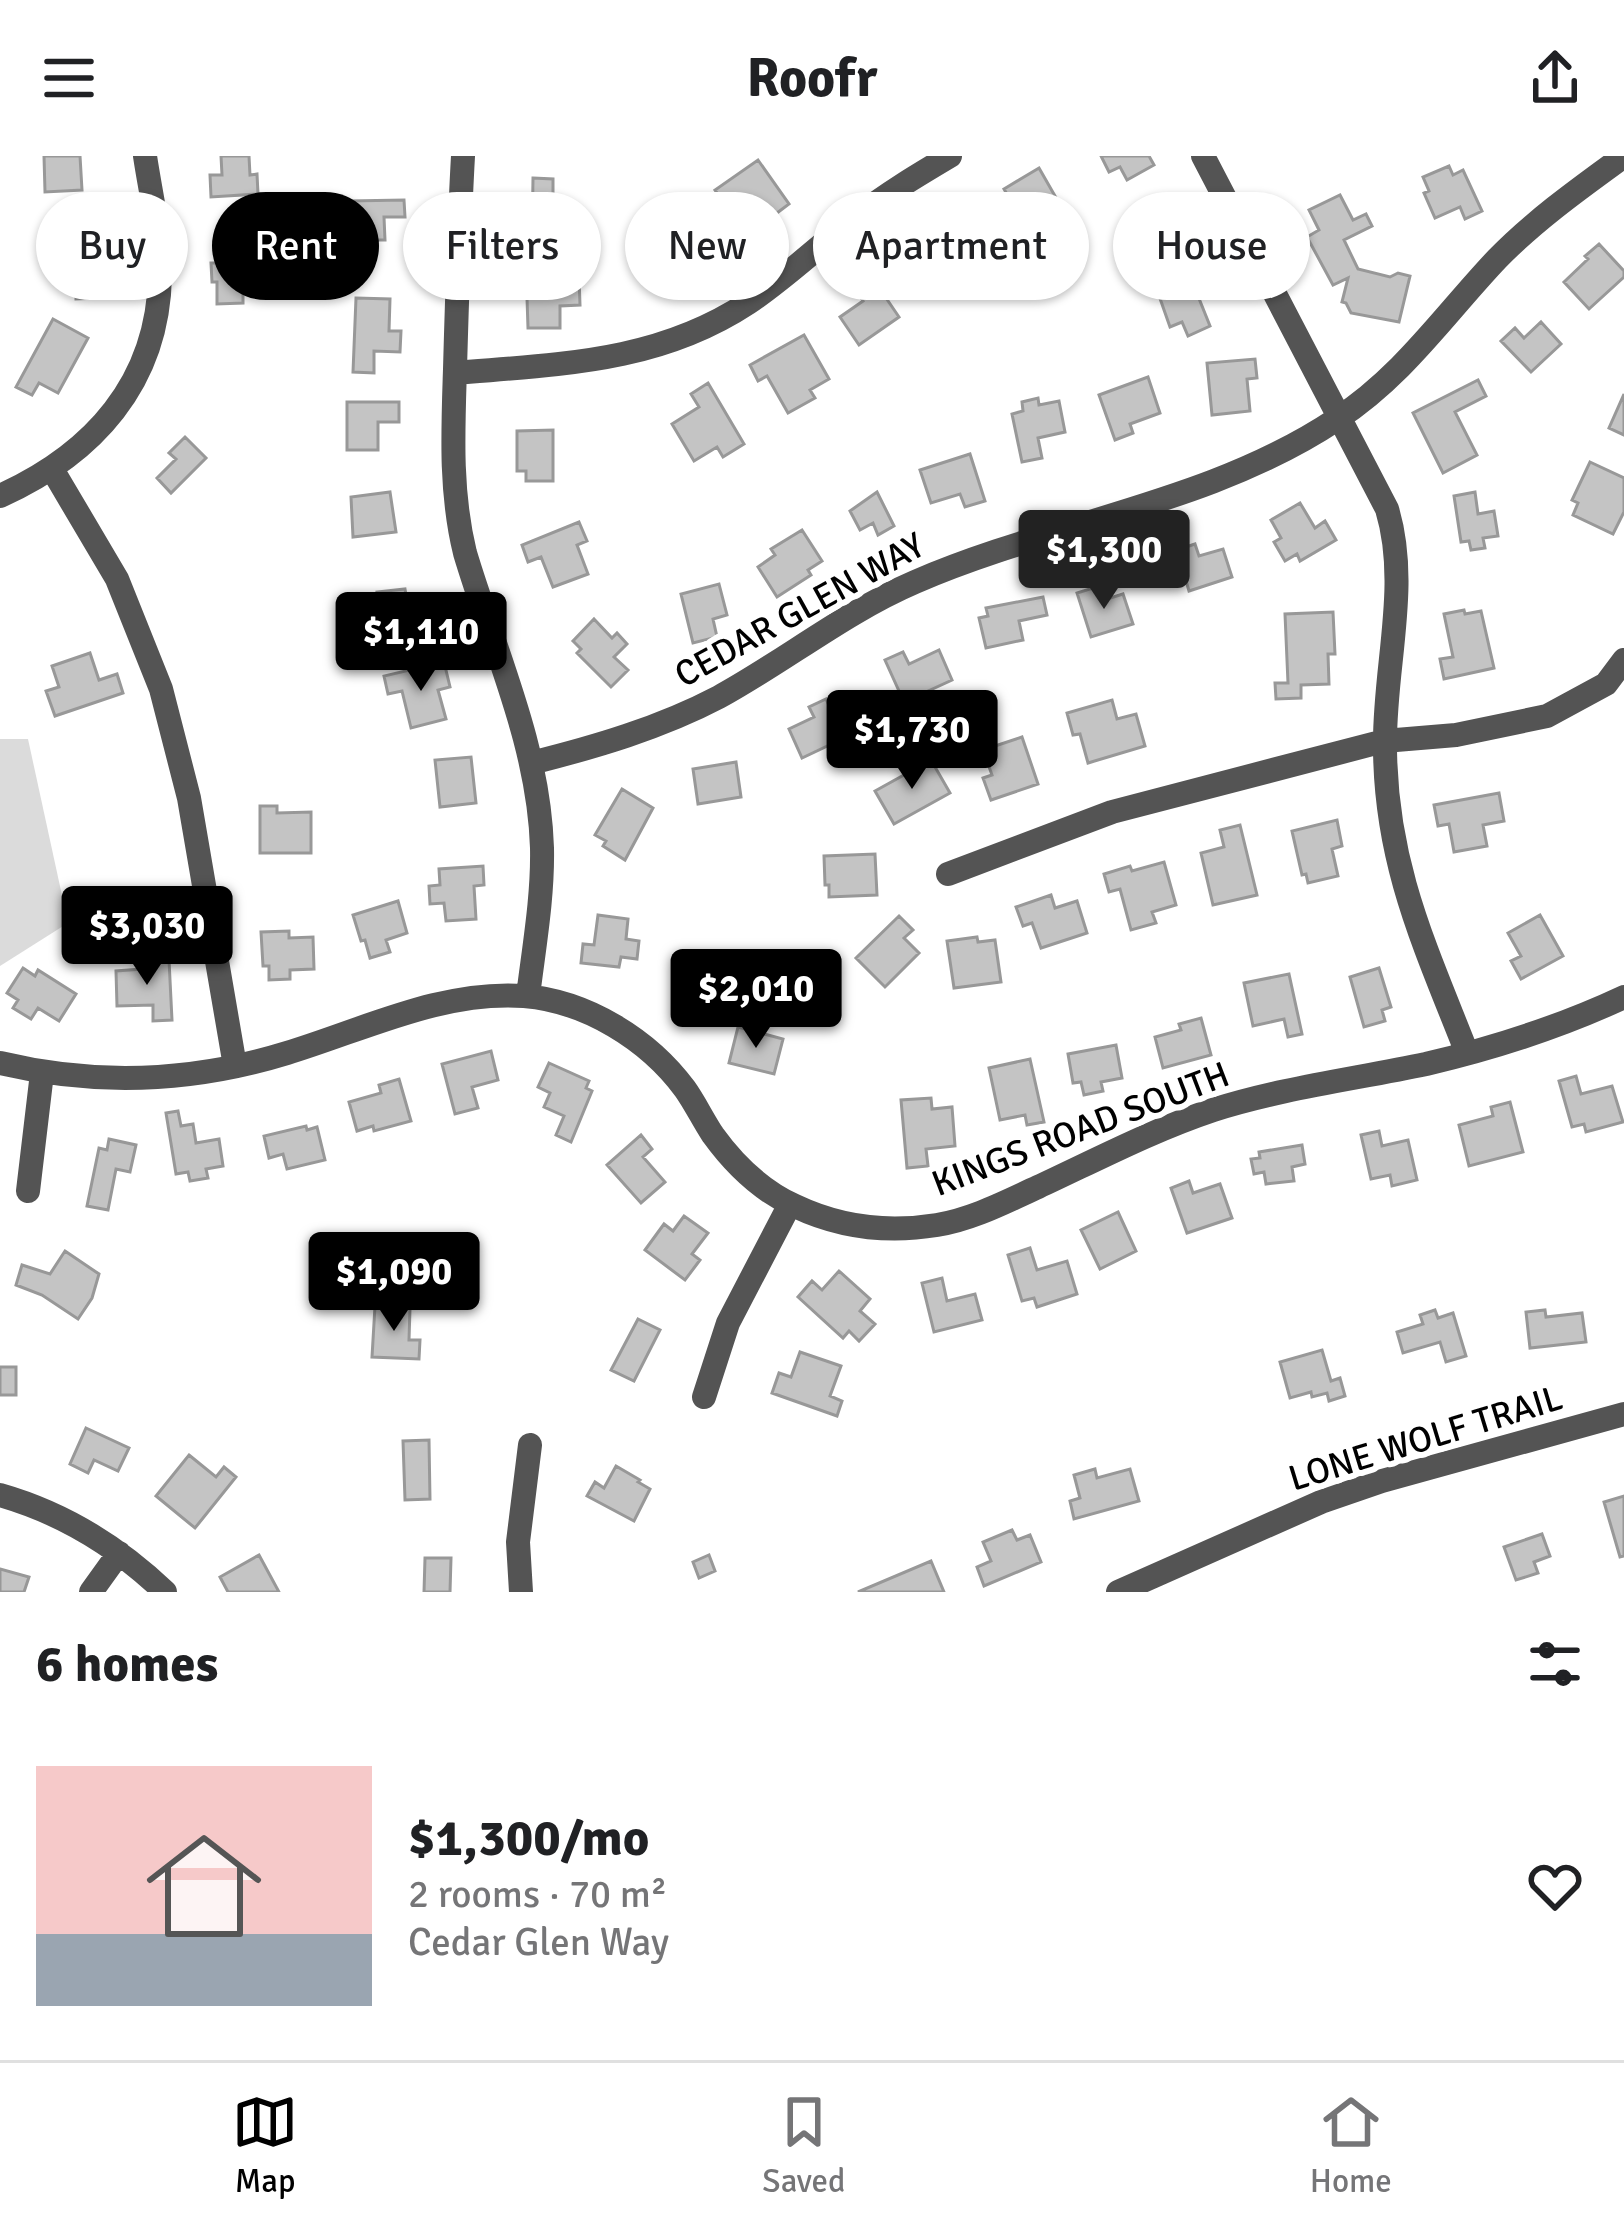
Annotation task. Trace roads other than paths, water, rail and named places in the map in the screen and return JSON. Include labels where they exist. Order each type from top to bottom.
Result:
[{"type":"street","points":[[0,496],[52,469],[102,427],[123,399],[148,346],[160,272],[145,156]]},
{"type":"street","points":[[463,156],[454,483],[458,525],[473,580],[531,763],[542,846],[528,996]]},
{"type":"street","points":[[455,373],[572,364],[646,349],[686,335],[746,304],[856,218],[950,156]]},
{"type":"street","points":[[1203,156],[1387,508],[1396,552],[1384,741],[1391,835],[1402,884],[1468,1053]]},
{"type":"street","name":"CEDAR GLEN WAY","points":[[531,763],[636,733],[690,711],[876,601],[965,560],[1171,497],[1305,440],[1340,418],[1410,360],[1502,254],[1624,156]]},
{"type":"street","points":[[52,469],[117,579],[161,689],[189,799],[235,1066]]},
{"type":"street","points":[[948,874],[1112,812],[1384,741],[1456,735],[1547,716],[1606,684],[1624,660]]},
{"type":"street","name":"KINGS ROAD SOUTH","points":[[0,1063],[91,1078],[176,1076],[284,1054],[455,1000],[528,996],[595,1016],[642,1044],[684,1088],[735,1162],[790,1204],[844,1224],[911,1228],[968,1218],[1168,1126],[1216,1109],[1468,1053],[1542,1032],[1624,998]]},
{"type":"street","points":[[28,1191],[42,1073]]},
{"type":"street","points":[[704,1397],[728,1324],[790,1204]]},
{"type":"street","name":"LONE WOLF TRAIL","points":[[1118,1592],[1321,1502],[1624,1414]]},
{"type":"street","points":[[521,1592],[518,1542],[530,1445]]},
{"type":"street","points":[[0,1495],[48,1511],[119,1552],[165,1592]]},
{"type":"street","points":[[91,1592],[119,1552]]}]
